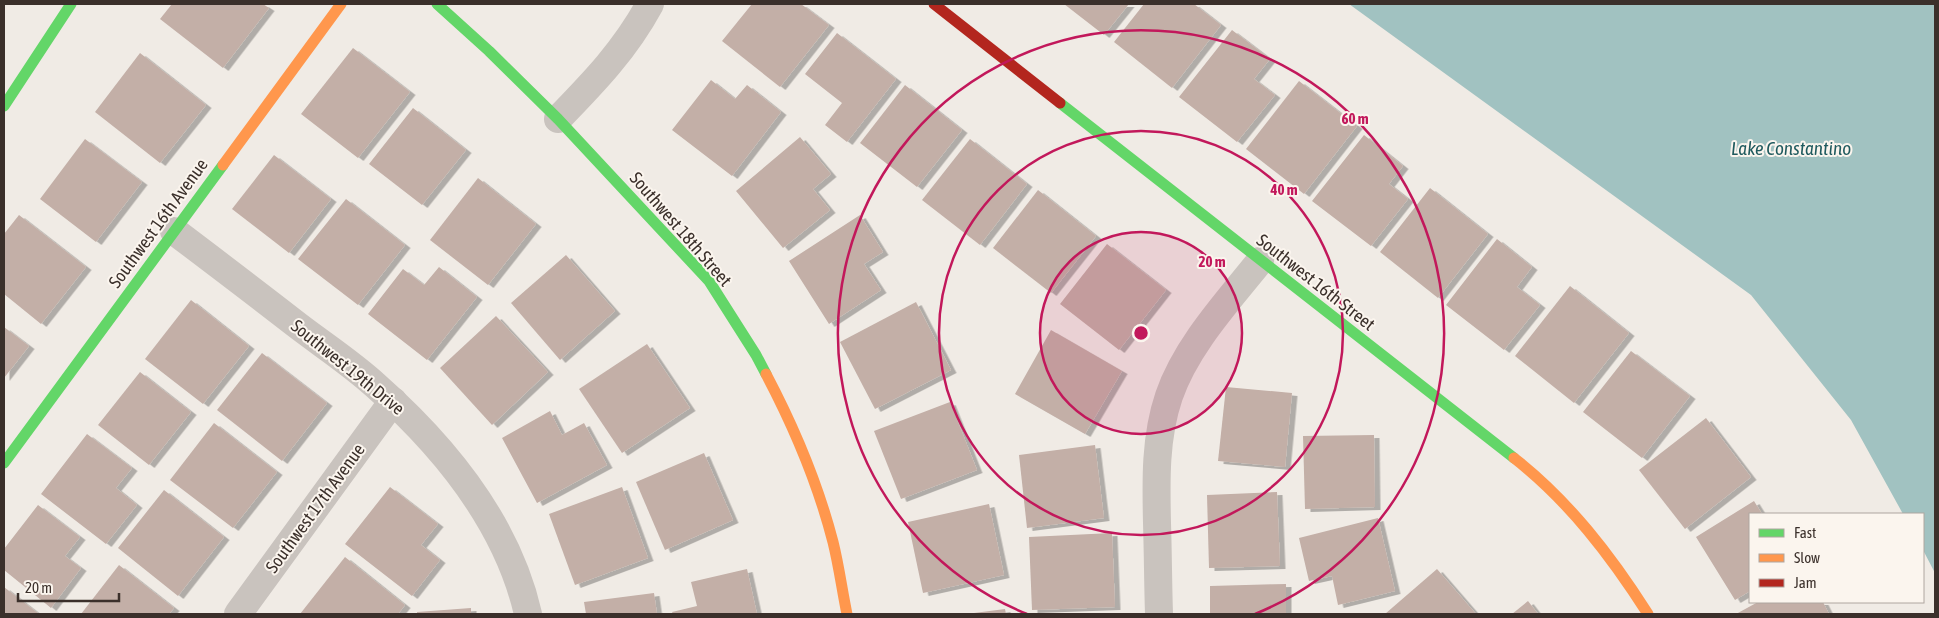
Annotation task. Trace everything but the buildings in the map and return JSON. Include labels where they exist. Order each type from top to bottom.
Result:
[{"type":"street","points":[[4,106],[71,4]]},
{"type":"street","name":"Southwest 16th Avenue","points":[[4,463],[341,4]]},
{"type":"street","name":"Southwest 18th Street","points":[[437,4],[489,51],[558,119],[709,281],[756,355],[783,406],[816,487],[833,543],[847,614]]},
{"type":"street","points":[[558,119],[604,72],[639,24],[650,4]]},
{"type":"street","name":"Southwest 16th Street","points":[[934,4],[1534,474],[1571,510],[1590,533],[1621,572],[1648,614]]},
{"type":"street","name":"Southwest 19th Drive","points":[[174,231],[374,383],[443,451],[478,500],[506,551],[528,614]]},
{"type":"street","points":[[1159,614],[1156,478],[1159,442],[1169,396],[1195,345],[1260,261]]},
{"type":"street","name":"Southwest 17th Avenue","points":[[238,614],[393,401]]},
{"type":"water","name":"Lake Constantino","points":[[1349,4],[1935,4],[1935,573],[1924,552],[1924,513],[1902,513],[1851,420],[1751,295]]},
{"type":"traffic: fast","points":[[4,106],[71,4]]},
{"type":"traffic: fast","points":[[437,4],[489,51],[558,119],[709,281],[766,374]]},
{"type":"traffic: fast","points":[[1060,103],[1514,458]]},
{"type":"traffic: fast","points":[[4,463],[223,165]]},
{"type":"traffic: slow","points":[[223,165],[341,4]]},
{"type":"traffic: slow","points":[[766,374],[796,435],[813,477],[835,551],[847,614]]},
{"type":"traffic: slow","points":[[1514,458],[1553,492],[1588,530],[1648,614]]},
{"type":"traffic: jam","points":[[934,4],[1060,103]]}]
